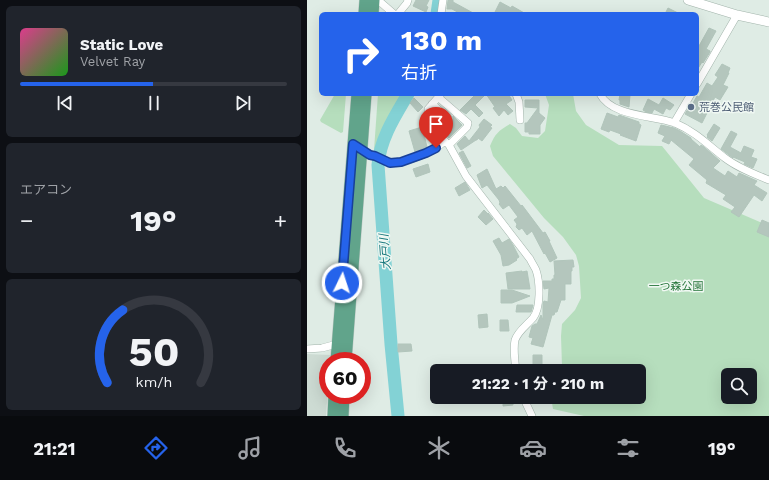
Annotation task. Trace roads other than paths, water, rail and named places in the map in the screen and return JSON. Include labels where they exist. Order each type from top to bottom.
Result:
[{"type":"main road","points":[[364,12],[365,0]]},
{"type":"main road","points":[[373,12],[374,0]]},
{"type":"main road","points":[[346,352],[357,147],[357,96]]},
{"type":"main road","points":[[337,352],[357,147],[366,96]]},
{"type":"main road","points":[[333,416],[334,404]]},
{"type":"main road","points":[[343,416],[344,404]]},
{"type":"street","points":[[378,0],[392,12]]},
{"type":"street","points":[[400,12],[408,0]]},
{"type":"street","points":[[441,12],[443,0]]},
{"type":"street","points":[[688,0],[769,22]]},
{"type":"street","points":[[699,80],[737,14]]},
{"type":"street","points":[[438,96],[428,109],[431,124],[437,134],[447,143],[466,176],[530,259],[536,272],[538,281],[537,312],[533,319],[526,324],[517,335],[515,341],[515,364]]},
{"type":"street","points":[[357,147],[370,155],[390,163],[401,162],[431,151],[447,143],[467,128],[468,123],[440,96]]},
{"type":"street","points":[[517,96],[519,102],[519,120]]},
{"type":"street","points":[[601,96],[609,104],[619,110],[674,123],[695,133],[726,159],[769,180]]},
{"type":"street","points":[[674,123],[690,96]]},
{"type":"street","points":[[432,104],[449,118]]},
{"type":"street","points":[[307,349],[322,348],[337,344]]},
{"type":"street","points":[[526,404],[532,416]]},
{"type":"waterway","name":"大戸川","points":[[437,12],[439,0]]},
{"type":"waterway","name":"大戸川","points":[[398,416],[391,344],[378,165],[379,155],[385,137],[393,119],[407,96]]},
{"type":"place","name":"荒巻公民館","points":[[691,107]]},
{"type":"park label","name":"一つ森公園","points":[[676,286]]}]
